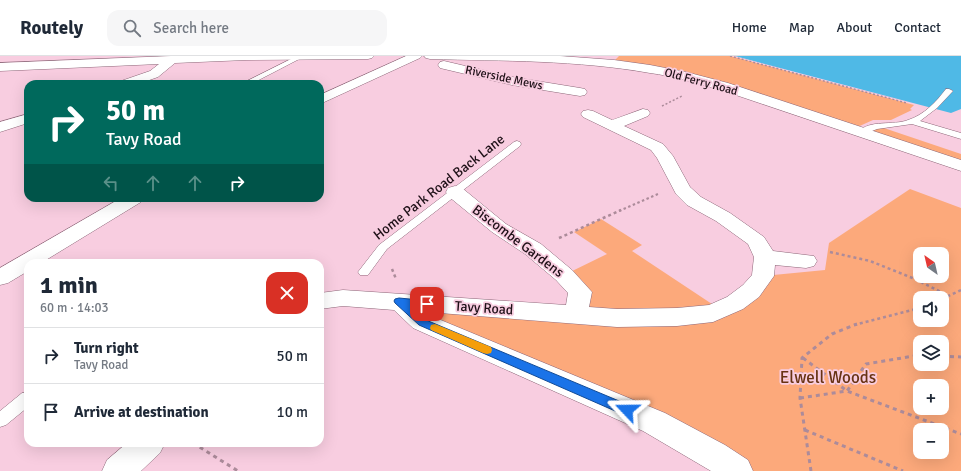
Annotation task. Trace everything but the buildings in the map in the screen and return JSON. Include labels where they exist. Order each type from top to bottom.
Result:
[{"type":"street","points":[[0,67],[173,59],[368,56]]},
{"type":"street","points":[[324,98],[416,56]]},
{"type":"street","name":"Old Ferry Road","points":[[430,56],[579,59],[643,67],[706,81],[961,166]]},
{"type":"street","name":"Riverside Mews","points":[[436,56],[434,60],[437,64],[518,82],[579,93]]},
{"type":"street","points":[[137,80],[154,74],[173,59]]},
{"type":"street","points":[[613,125],[643,113]]},
{"type":"street","points":[[576,314],[618,318],[676,317],[713,313],[735,303],[751,291],[763,276],[765,257],[756,241],[723,217],[694,201],[682,190],[665,156],[657,147],[588,114]]},
{"type":"street","points":[[0,127],[24,119]]},
{"type":"street","name":"Biscombe Gardens","points":[[455,192],[499,228],[533,249],[564,275],[580,292],[576,314]]},
{"type":"street","points":[[32,259],[127,202]]},
{"type":"street","points":[[765,257],[806,261]]},
{"type":"street","points":[[0,278],[24,264]]},
{"type":"street","name":"Tavy Road","points":[[324,300],[343,298],[576,314]]},
{"type":"street","points":[[396,301],[422,322],[654,422],[714,455],[737,471]]},
{"type":"street","points":[[118,471],[144,447]]},
{"type":"lane","points":[[253,80],[302,56]]},
{"type":"lane","points":[[862,132],[868,128],[878,126],[913,122],[927,114],[949,91]]},
{"type":"lane","points":[[913,122],[961,136]]},
{"type":"lane","name":"Home Park Road Back Lane","points":[[364,272],[383,247],[517,144]]},
{"type":"lane","points":[[0,420],[24,401]]},
{"type":"path","points":[[730,56],[914,105],[909,110],[927,114]]},
{"type":"path","points":[[660,106],[687,93]]},
{"type":"path","points":[[574,232],[639,202]]},
{"type":"path","points":[[383,247],[398,281],[396,301]]},
{"type":"path","points":[[828,252],[870,261],[915,279],[939,291]]},
{"type":"path","points":[[949,294],[961,290]]},
{"type":"path","points":[[811,471],[800,398],[802,358],[832,334],[856,324],[913,310]]},
{"type":"path","points":[[800,398],[847,390],[866,364],[913,356]]},
{"type":"path","points":[[949,356],[961,357]]},
{"type":"path","points":[[802,358],[847,390],[961,434]]},
{"type":"path","points":[[804,430],[903,471]]},
{"type":"path","points":[[199,447],[238,471]]},
{"type":"green space","points":[[619,56],[730,56],[914,105],[910,109],[912,110],[891,120],[873,120],[853,129],[723,86],[613,62]]},
{"type":"green space","points":[[878,126],[961,154],[961,165],[862,132]]},
{"type":"green space","name":"Elwell Woods","points":[[910,189],[961,208],[961,471],[737,471],[399,301],[576,314],[564,275],[607,254],[574,232],[601,219],[642,245],[632,251],[721,310],[763,276],[825,270],[829,243]]},
{"type":"water","points":[[735,56],[961,56],[961,109],[951,113]]},
{"type":"slow traffic","points":[[435,328],[487,350]]},
{"type":"route","points":[[427,304],[399,301],[422,322],[627,410]]}]
